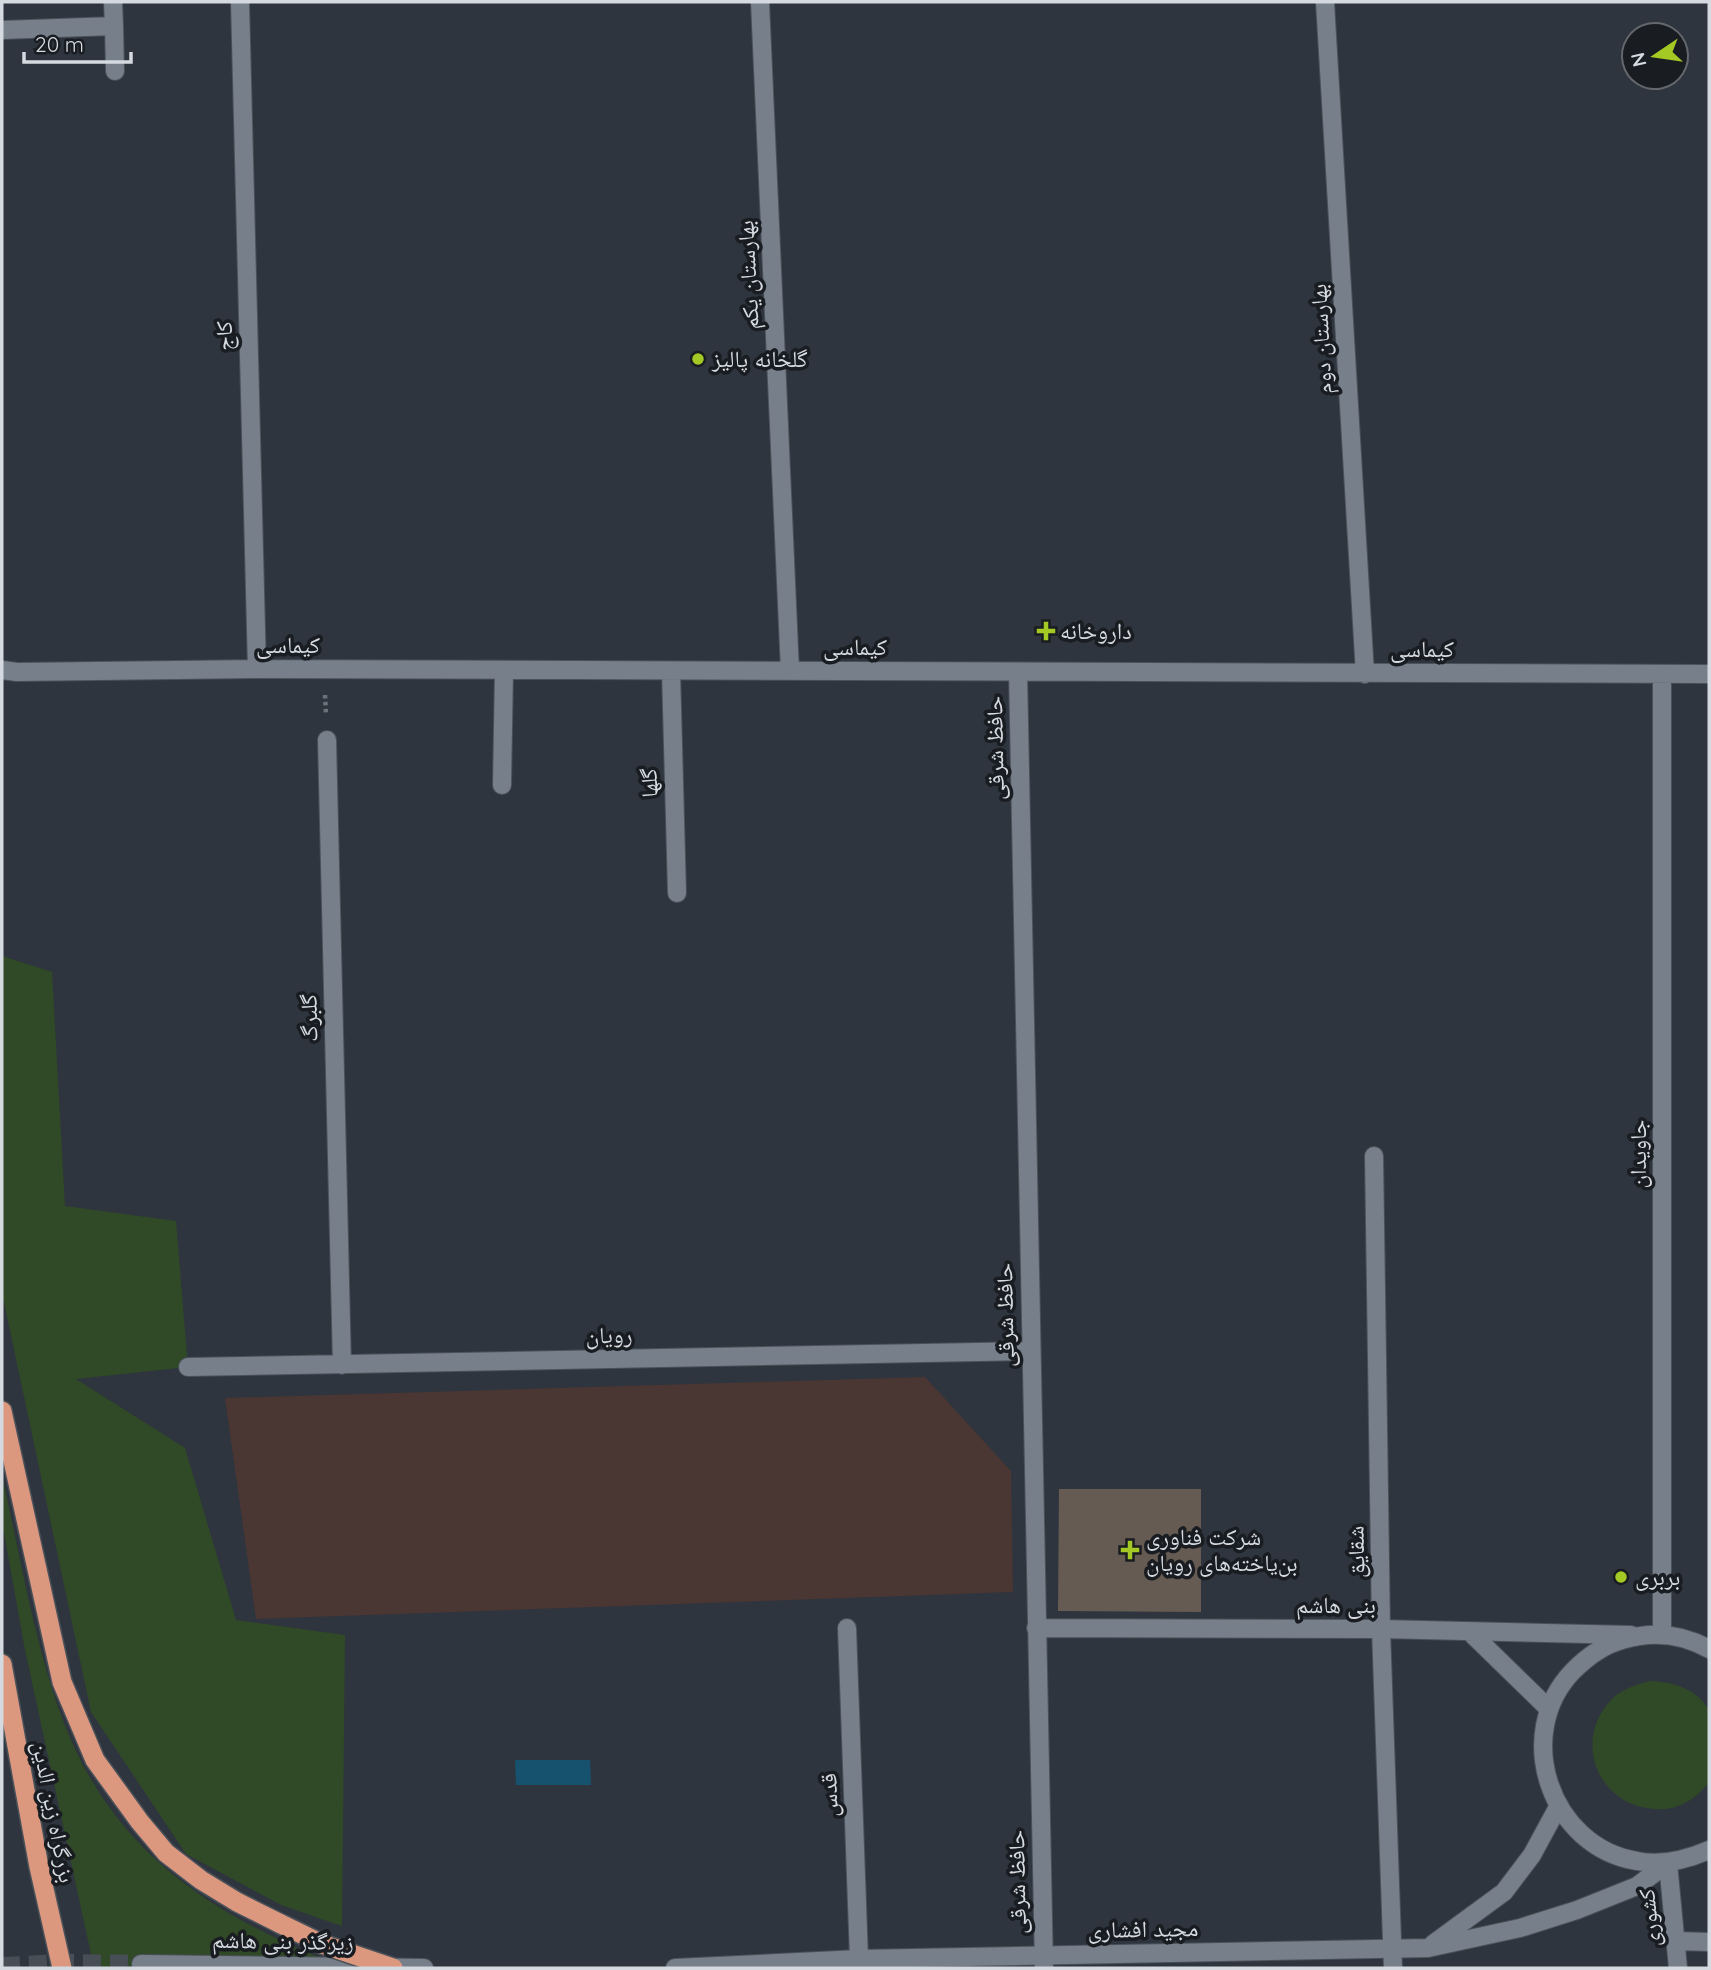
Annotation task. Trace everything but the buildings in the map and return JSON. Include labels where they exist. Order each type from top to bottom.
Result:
[{"type":"highway","points":[[2,1411],[62,1682],[95,1760],[139,1822],[166,1853],[201,1880],[237,1902],[322,1944],[393,1968]]},
{"type":"highway","name":"بزرگراه زین الدین","points":[[2,1664],[39,1867],[62,1968]]},
{"type":"street","points":[[113,2],[115,71]]},
{"type":"street","name":"کاج","points":[[240,2],[257,669]]},
{"type":"street","name":"بهارستان یکم","points":[[760,2],[790,671]]},
{"type":"street","name":"بهارستان دوم","points":[[1325,2],[1366,674]]},
{"type":"street","points":[[2,30],[114,26]]},
{"type":"street","name":"کیماسی","points":[[2,670],[1709,674]]},
{"type":"street","points":[[502,785],[504,670]]},
{"type":"street","name":"گلها","points":[[671,671],[677,893]]},
{"type":"street","name":"حافظ شرقی","points":[[1018,672],[1043,1962]]},
{"type":"street","name":"جاویدان","points":[[1662,674],[1662,1634]]},
{"type":"street","name":"گلبرگ","points":[[327,740],[342,1365]]},
{"type":"street","name":"شقایق","points":[[1374,1156],[1381,1629],[1393,1968]]},
{"type":"street","name":"رویان","points":[[188,1367],[1031,1351]]},
{"type":"street","name":"بنی هاشم","points":[[1036,1628],[1381,1629],[1637,1636]]},
{"type":"street","name":"قدس","points":[[847,1629],[859,1959]]},
{"type":"street","points":[[1470,1632],[1549,1709]]},
{"type":"street","points":[[1704,1643],[1662,1634],[1637,1636],[1612,1643],[1585,1659],[1563,1681],[1549,1709],[1543,1734],[1543,1759],[1548,1784],[1558,1807],[1579,1833],[1605,1851],[1637,1861],[1668,1863],[1709,1850]]},
{"type":"street","points":[[1428,1948],[1504,1892],[1532,1855],[1558,1807]]},
{"type":"street","points":[[1428,1948],[1520,1928],[1577,1910],[1637,1886],[1668,1863]]},
{"type":"street","name":"کشوری","points":[[1668,1863],[1678,1968]]},
{"type":"street","points":[[1676,1941],[1709,1942]]},
{"type":"street","name":"مجید افشاری","points":[[859,1959],[1043,1962],[1428,1948]]},
{"type":"street","points":[[675,1968],[859,1959]]},
{"type":"street","name":"زیرگذر بنی هاشم","points":[[141,1964],[424,1968]]},
{"type":"path","points":[[324,670],[327,740]]},
{"type":"shaded area","points":[[925,1377],[1011,1471],[1013,1592],[256,1619],[225,1398]]},
{"type":"green space","points":[[2,956],[52,972],[65,1206],[176,1221],[188,1367],[76,1379],[185,1448],[236,1620],[345,1635],[342,1926],[281,1905],[186,1854],[91,1712],[2,1293]]},
{"type":"green space","points":[[2,1476],[44,1663],[64,1723],[86,1770],[112,1811],[142,1846],[177,1877],[214,1904],[256,1928],[347,1968],[94,1968],[25,1650],[2,1522]]},
{"type":"green space","points":[[1650,1681],[1691,1691],[1709,1710],[1709,1782],[1690,1800],[1664,1809],[1642,1807],[1624,1800],[1609,1788],[1599,1773],[1593,1755],[1593,1737],[1599,1718],[1611,1700],[1624,1690]]},
{"type":"water","points":[[515,1760],[590,1760],[591,1785],[516,1785]]},
{"type":"tunnel","points":[[2,1966],[141,1964]]},
{"type":"place","name":"گلخانه پالیز","points":[[698,359]]},
{"type":"place","name":"داروخانه","points":[[1046,631]]},
{"type":"place","name":"شرکت فناوری بن‌یاخته‌های رویان","points":[[1130,1550]]},
{"type":"place","name":"بربری","points":[[1621,1577]]}]
